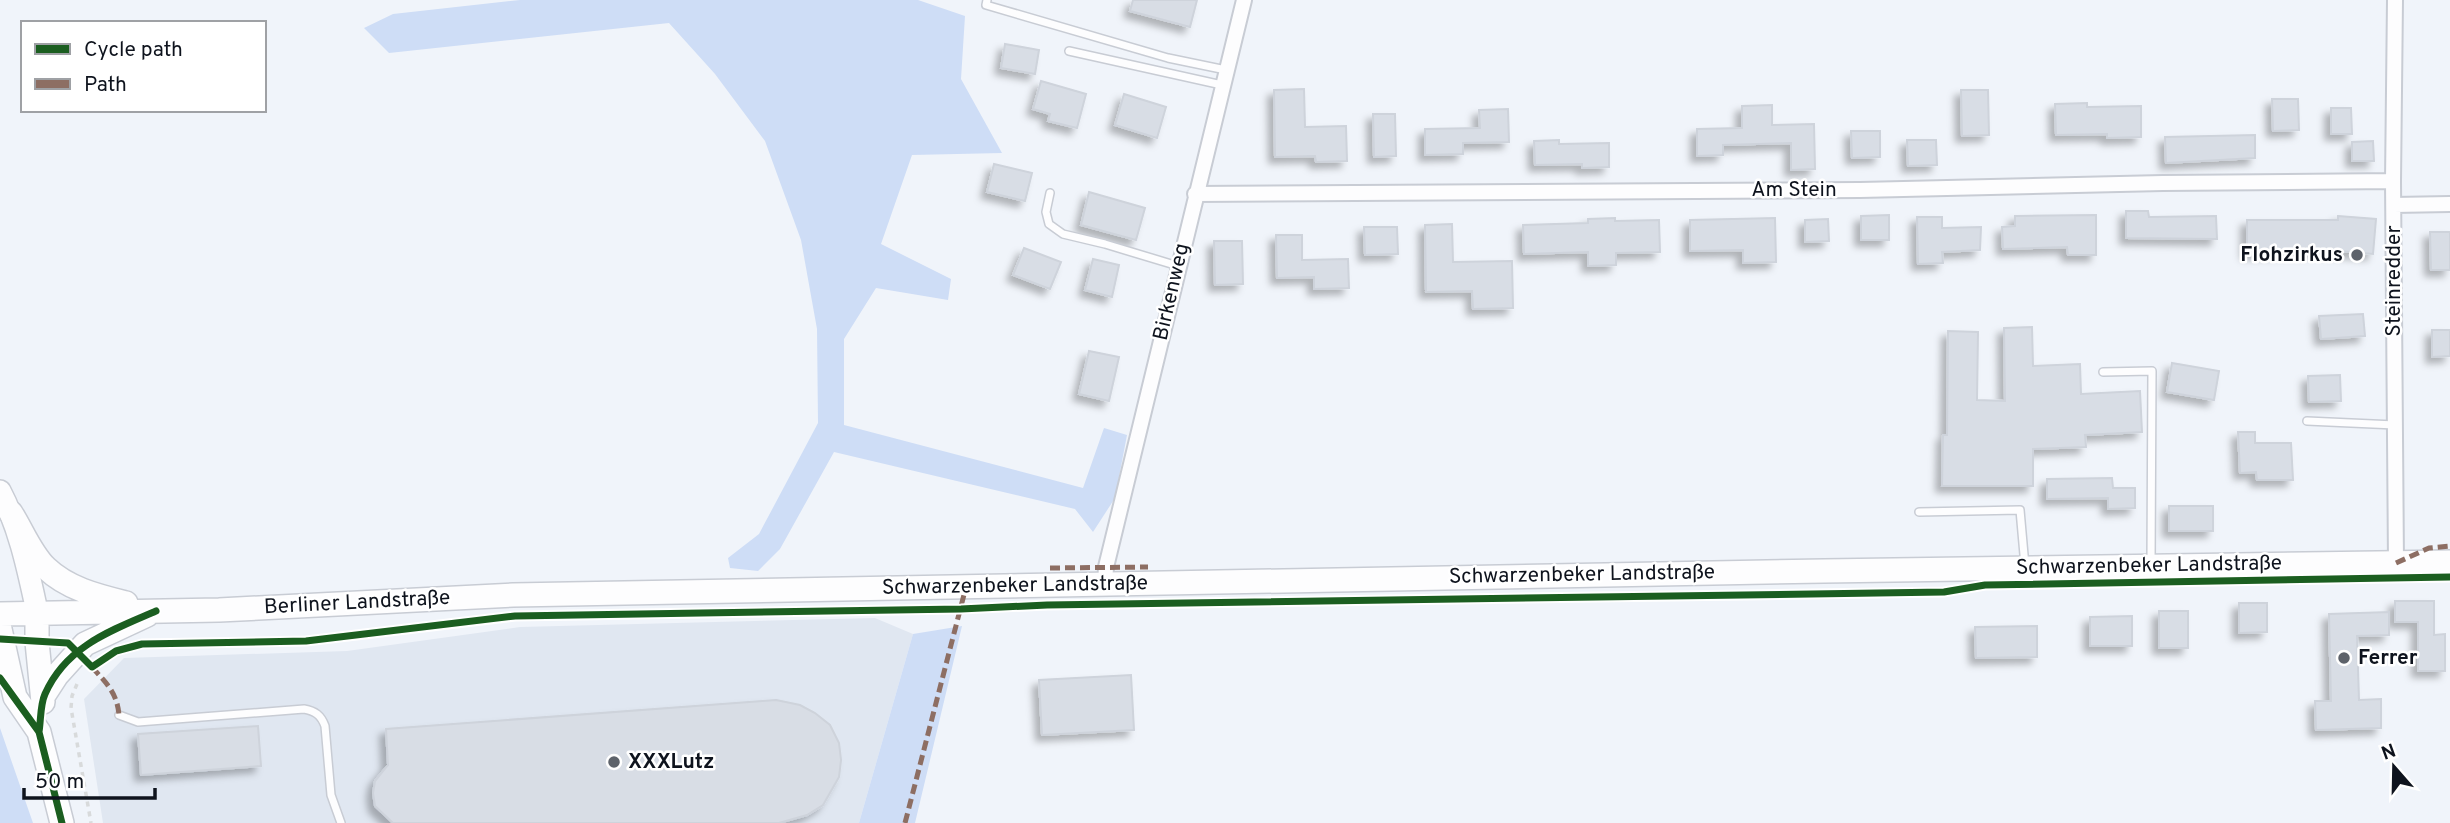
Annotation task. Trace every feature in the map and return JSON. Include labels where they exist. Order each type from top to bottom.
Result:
[{"type":"main road","points":[[0,491],[44,567],[62,581],[89,594],[156,611]]},
{"type":"main road","points":[[11,513],[22,546],[37,611],[37,642],[44,695],[39,732]]},
{"type":"main road","name":"Schwarzenbeker Landstraße","points":[[715,591],[2450,562]]},
{"type":"main road","name":"Berliner Landstraße","points":[[0,614],[37,611],[156,611],[513,595],[715,591]]},
{"type":"main road","points":[[44,695],[57,675],[85,644],[156,611]]},
{"type":"main road","points":[[0,629],[15,697]]},
{"type":"main road","points":[[0,678],[39,732],[62,823]]},
{"type":"street","name":"Birkenweg","points":[[1105,584],[1195,194],[1244,0]]},
{"type":"street","name":"Steinredder","points":[[2395,0],[2393,205],[2396,563]]},
{"type":"street","name":"Am Stein","points":[[1195,194],[1860,190],[2393,181]]},
{"type":"street","points":[[2393,205],[2450,204]]},
{"type":"lane","points":[[987,0],[986,5],[1168,58],[1226,70]]},
{"type":"lane","points":[[1069,51],[1222,85]]},
{"type":"lane","points":[[1050,193],[1046,212],[1049,224],[1063,234],[1178,266]]},
{"type":"lane","points":[[2103,372],[2152,371],[2151,566]]},
{"type":"lane","points":[[2307,421],[2395,425]]},
{"type":"lane","points":[[1919,512],[2020,510],[2025,568]]},
{"type":"lane","points":[[118,715],[138,722],[311,710],[322,719],[325,726],[331,795],[341,823]]},
{"type":"path","points":[[80,679],[72,696],[71,708],[91,823]]},
{"type":"shaded area","points":[[520,0],[918,0],[965,16],[961,79],[1002,153],[912,155],[881,244],[951,279],[948,300],[876,288],[844,339],[844,425],[1083,488],[1104,428],[1127,435],[1115,498],[1093,532],[1075,509],[834,452],[780,549],[758,571],[730,568],[728,558],[759,534],[818,423],[817,329],[801,240],[765,141],[715,74],[669,23],[389,53],[364,28],[393,14]]},
{"type":"shaded area","points":[[875,618],[913,634],[859,823],[103,823],[84,699],[124,658],[347,651],[520,627]]},
{"type":"shaded area","points":[[962,626],[915,823],[859,823],[913,634]]},
{"type":"shaded area","points":[[0,728],[33,823],[0,823]]},
{"type":"building","points":[[1133,0],[1197,0],[1190,27],[1130,11]]},
{"type":"building","points":[[1005,44],[1039,50],[1035,74],[1001,68]]},
{"type":"building","points":[[1041,81],[1086,94],[1077,128],[1048,121],[1050,114],[1033,109]]},
{"type":"building","points":[[1304,89],[1305,127],[1346,126],[1347,161],[1316,162],[1315,156],[1275,157],[1274,90]]},
{"type":"building","points":[[1961,90],[1988,90],[1989,135],[1962,136]]},
{"type":"building","points":[[1124,94],[1166,107],[1157,138],[1115,125]]},
{"type":"building","points":[[2272,99],[2298,99],[2299,130],[2273,131]]},
{"type":"building","points":[[2087,103],[2087,107],[2141,106],[2141,137],[2107,138],[2107,134],[2056,135],[2055,104]]},
{"type":"building","points":[[1772,105],[1772,125],[1814,124],[1815,169],[1791,170],[1791,143],[1723,145],[1723,155],[1697,156],[1697,129],[1742,128],[1742,106]]},
{"type":"building","points":[[2331,108],[2351,108],[2352,134],[2331,134]]},
{"type":"building","points":[[1508,109],[1509,142],[1463,143],[1463,154],[1425,155],[1425,129],[1480,128],[1479,110]]},
{"type":"building","points":[[1373,114],[1395,114],[1396,156],[1374,157]]},
{"type":"building","points":[[1851,131],[1880,131],[1880,157],[1852,158]]},
{"type":"building","points":[[2255,135],[2255,158],[2166,163],[2165,137]]},
{"type":"building","points":[[1559,140],[1559,144],[1609,143],[1609,167],[1582,168],[1582,164],[1535,165],[1534,141]]},
{"type":"building","points":[[1907,140],[1936,140],[1937,165],[1908,166]]},
{"type":"building","points":[[2373,141],[2374,161],[2352,161],[2352,142]]},
{"type":"building","points":[[994,164],[1032,173],[1025,201],[987,192]]},
{"type":"building","points":[[1089,192],[1145,208],[1136,240],[1081,225]]},
{"type":"building","points":[[2126,211],[2148,211],[2149,217],[2216,216],[2217,239],[2126,238]]},
{"type":"building","points":[[1889,215],[1889,240],[1861,240],[1861,216]]},
{"type":"building","points":[[2096,215],[2096,255],[2068,255],[2067,247],[2003,249],[2002,227],[2015,226],[2015,216]]},
{"type":"building","points":[[2338,216],[2376,219],[2373,254],[2327,250],[2247,253],[2247,220],[2338,220]]},
{"type":"building","points":[[1917,217],[1942,217],[1942,228],[1981,227],[1980,250],[1942,252],[1943,263],[1918,264]]},
{"type":"building","points":[[1615,218],[1615,221],[1659,220],[1660,252],[1616,253],[1616,265],[1588,266],[1588,252],[1524,254],[1523,225],[1588,223],[1588,219]]},
{"type":"building","points":[[1775,218],[1776,262],[1743,263],[1743,250],[1690,251],[1690,220]]},
{"type":"building","points":[[1828,219],[1829,241],[1805,242],[1805,220]]},
{"type":"building","points":[[1452,224],[1453,262],[1512,261],[1513,308],[1473,309],[1472,291],[1426,292],[1425,225]]},
{"type":"building","points":[[1364,227],[1397,227],[1398,254],[1365,255]]},
{"type":"building","points":[[2430,232],[2450,232],[2450,270],[2431,270]]},
{"type":"building","points":[[1276,235],[1302,235],[1302,260],[1348,259],[1349,288],[1314,289],[1314,277],[1277,278]]},
{"type":"building","points":[[1214,241],[1242,241],[1243,284],[1215,285]]},
{"type":"building","points":[[1024,248],[1061,262],[1050,289],[1013,275]]},
{"type":"building","points":[[1093,259],[1119,265],[1112,297],[1085,290]]},
{"type":"building","points":[[2363,314],[2365,336],[2321,339],[2319,316]]},
{"type":"building","points":[[2032,327],[2033,366],[2080,364],[2081,394],[2140,391],[2142,432],[2085,435],[2086,447],[2033,449],[2033,486],[1942,486],[1943,435],[1947,435],[1948,331],[1978,332],[1977,400],[2005,401],[2004,328]]},
{"type":"building","points":[[2432,330],[2450,330],[2450,356],[2432,357]]},
{"type":"building","points":[[1089,351],[1119,357],[1109,401],[1079,394]]},
{"type":"building","points":[[2172,363],[2219,371],[2214,400],[2167,392]]},
{"type":"building","points":[[2340,375],[2341,401],[2309,402],[2308,376]]},
{"type":"building","points":[[2238,432],[2255,432],[2255,443],[2291,443],[2293,480],[2257,480],[2256,472],[2240,473]]},
{"type":"building","points":[[2112,478],[2113,488],[2135,488],[2135,508],[2108,509],[2108,498],[2047,499],[2047,479]]},
{"type":"building","points":[[2169,506],[2213,506],[2213,531],[2169,531]]},
{"type":"building","points":[[2395,601],[2434,601],[2434,635],[2445,634],[2445,671],[2418,671],[2418,622],[2395,622]]},
{"type":"building","points":[[2239,603],[2267,603],[2267,632],[2239,633]]},
{"type":"building","points":[[2159,611],[2188,611],[2188,648],[2159,648]]},
{"type":"building","points":[[2389,612],[2389,635],[2357,636],[2359,700],[2381,699],[2381,728],[2316,730],[2315,701],[2331,701],[2329,614]]},
{"type":"building","points":[[2132,616],[2132,646],[2090,646],[2090,617]]},
{"type":"building","points":[[2037,626],[2037,657],[1976,658],[1975,627]]},
{"type":"building","points":[[1131,675],[1134,730],[1042,735],[1039,680]]},
{"type":"building","name":"XXXLutz","points":[[776,700],[800,705],[830,725],[839,743],[841,760],[839,777],[823,805],[807,815],[779,823],[393,823],[375,806],[375,781],[388,765],[386,729]]},
{"type":"building","points":[[258,726],[261,766],[141,775],[138,734]]},
{"type":"marked path","points":[[2396,563],[2429,548],[2450,546]]},
{"type":"marked path","points":[[1050,568],[1148,567]]},
{"type":"marked path","points":[[905,823],[966,587]]},
{"type":"marked path","points":[[92,667],[113,694],[119,715]]},
{"type":"cycle path","points":[[0,639],[68,643],[92,667],[116,651],[142,644],[306,641],[515,616],[1944,592],[1985,585],[2450,577]]},
{"type":"cycle path","points":[[39,732],[45,694],[65,663],[107,633],[156,611]]},
{"type":"cycle path","points":[[0,678],[39,732],[62,823]]},
{"type":"place","name":"Flohzirkus","points":[[2357,255]]},
{"type":"place","name":"Ferrer","points":[[2344,658]]},
{"type":"place","name":"XXXLutz","points":[[614,762]]}]
